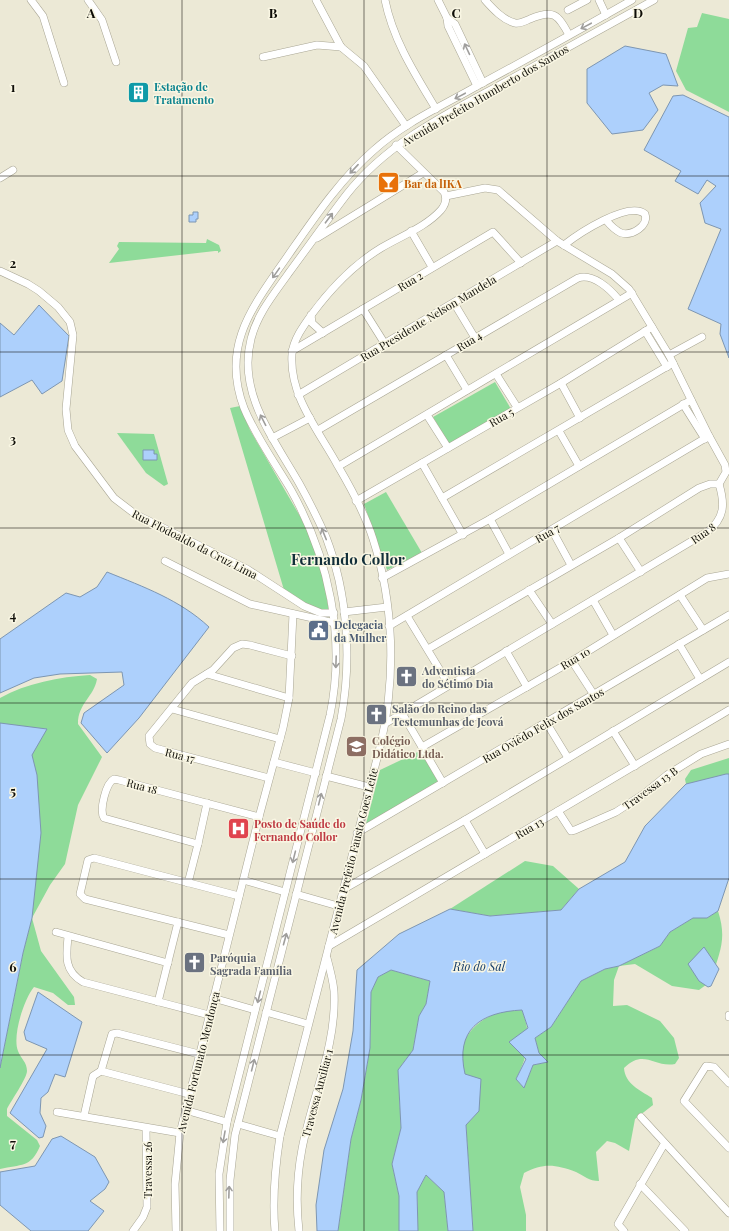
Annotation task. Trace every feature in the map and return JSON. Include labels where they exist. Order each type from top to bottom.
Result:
[{"type":"street","points":[[31,0],[43,16],[64,83]]},
{"type":"street","points":[[88,0],[102,20],[116,62]]},
{"type":"street","points":[[316,0],[341,46],[364,66],[406,126]]},
{"type":"street","points":[[385,0],[392,26],[404,54],[436,109]]},
{"type":"street","points":[[438,0],[447,18],[455,24],[480,85]]},
{"type":"street","points":[[485,0],[495,11],[515,23],[545,14],[555,15],[560,18],[569,35]]},
{"type":"street","points":[[568,10],[587,0]]},
{"type":"street","points":[[599,0],[606,15]]},
{"type":"street","name":"Avenida Prefeito Humberto dos Santos","points":[[220,1231],[219,1174],[227,1122],[316,773],[333,699],[336,656],[334,613],[326,577],[310,529],[291,490],[252,424],[240,396],[236,362],[239,340],[248,316],[289,255],[338,187],[375,149],[406,126],[632,0]]},
{"type":"street","name":"Avenida Prefeito Humberto dos Santos","points":[[230,1231],[230,1180],[238,1124],[344,704],[347,669],[344,612],[339,581],[324,533],[311,504],[272,438],[251,393],[248,372],[249,345],[254,328],[261,315],[312,241],[361,177],[396,145],[422,128],[654,0]]},
{"type":"street","points":[[263,57],[314,46],[341,46]]},
{"type":"street","points":[[497,75],[503,83]]},
{"type":"street","points":[[396,145],[446,196],[485,188],[498,190],[558,241],[619,279],[632,293],[648,329],[691,400],[707,437]]},
{"type":"street","points":[[0,178],[13,170]]},
{"type":"street","points":[[312,241],[423,172]]},
{"type":"street","name":"Avenida Prefeito Fausto Goes Leite","points":[[275,1231],[273,1210],[274,1183],[280,1136],[386,723],[391,667],[387,607],[373,539],[339,466],[310,418],[298,394],[293,376],[292,351],[299,334],[311,315],[337,283],[355,266],[439,212],[445,205],[446,196]]},
{"type":"street","points":[[564,245],[587,229],[606,220],[622,213],[641,211],[646,218],[645,222],[636,231],[627,234],[617,231],[606,220]]},
{"type":"street","points":[[411,231],[432,267]]},
{"type":"street","name":"Rua 2","points":[[292,351],[432,267],[494,232],[521,263]]},
{"type":"street","name":"Rua Presidente Nelson Mandela","points":[[298,394],[558,241]]},
{"type":"street","points":[[289,255],[298,261]]},
{"type":"street","name":"Rua Flodoaldo da Cruz Lima","points":[[0,271],[28,284],[39,291],[58,308],[70,322],[73,335],[66,409],[68,430],[75,446],[114,498],[135,514],[247,569],[304,606],[321,612],[334,613]]},
{"type":"street","name":"Rua 4","points":[[318,430],[581,277],[590,277],[607,288],[620,300]]},
{"type":"street","points":[[339,466],[632,293]]},
{"type":"street","points":[[454,303],[475,338]]},
{"type":"street","points":[[363,309],[385,344]]},
{"type":"street","points":[[311,315],[312,323],[323,333]]},
{"type":"street","points":[[648,329],[669,355],[670,365]]},
{"type":"street","name":"Rua 5","points":[[356,502],[561,383],[648,329]]},
{"type":"street","points":[[669,355],[702,337]]},
{"type":"street","points":[[446,355],[468,390]]},
{"type":"street","points":[[442,498],[670,365]]},
{"type":"street","points":[[496,374],[517,408]]},
{"type":"street","points":[[561,383],[580,418]]},
{"type":"street","points":[[382,578],[463,535],[691,400]]},
{"type":"street","points":[[428,649],[619,538],[699,488],[710,484],[719,484],[726,474],[726,469],[707,437],[684,404]]},
{"type":"street","points":[[427,415],[448,448]]},
{"type":"street","points":[[272,438],[310,418]]},
{"type":"street","points":[[559,431],[579,466]]},
{"type":"street","name":"Rua 7","points":[[389,626],[707,437]]},
{"type":"street","points":[[422,463],[463,535]]},
{"type":"street","name":"Rua 8","points":[[386,723],[707,532],[717,524],[720,519],[722,506],[719,484]]},
{"type":"street","points":[[490,519],[509,554]]},
{"type":"street","points":[[552,530],[571,565]]},
{"type":"street","points":[[619,538],[641,572]]},
{"type":"street","points":[[165,562],[243,601],[335,623]]},
{"type":"street","name":"Rua 10","points":[[422,747],[572,661],[707,578],[729,574]]},
{"type":"street","points":[[529,590],[552,624]]},
{"type":"street","points":[[680,595],[703,630]]},
{"type":"street","points":[[593,600],[614,635]]},
{"type":"street","points":[[344,612],[387,607]]},
{"type":"street","name":"Avenida Fortunato Mendonça","points":[[176,1231],[175,1184],[180,1133],[289,698],[293,614]]},
{"type":"street","name":"Rua Oviêdo Felix dos Santos","points":[[357,833],[729,615]]},
{"type":"street","points":[[407,616],[449,685]]},
{"type":"street","points":[[679,644],[700,679]]},
{"type":"street","points":[[280,738],[172,709],[192,683],[213,670],[233,648],[240,645],[250,645],[292,656]]},
{"type":"street","points":[[506,651],[527,687]]},
{"type":"street","points":[[572,661],[594,695]]},
{"type":"street","points":[[344,889],[464,820],[729,662]]},
{"type":"street","points":[[207,674],[289,698]]},
{"type":"street","points":[[333,699],[344,704]]},
{"type":"street","name":"Rua 17","points":[[172,709],[150,734],[149,740],[152,747],[269,778]]},
{"type":"street","name":"Rua 13","points":[[329,946],[729,710]]},
{"type":"street","points":[[402,714],[442,783]]},
{"type":"street","points":[[546,722],[568,758]]},
{"type":"street","points":[[613,731],[635,766]]},
{"type":"street","name":"Travessa 13 B","points":[[558,811],[568,829],[571,831],[575,830],[623,808],[645,793],[667,775],[701,754],[729,744]]},
{"type":"street","points":[[274,762],[316,773]]},
{"type":"street","points":[[326,776],[369,787]]},
{"type":"street","name":"Rua 18","points":[[198,844],[109,820],[103,817],[102,810],[110,782],[115,779],[259,817]]},
{"type":"street","points":[[188,882],[207,803]]},
{"type":"street","points":[[464,820],[485,854]]},
{"type":"street","points":[[229,935],[93,902],[84,898],[79,893],[87,863],[89,859],[94,858],[239,896]]},
{"type":"street","points":[[243,880],[285,892]]},
{"type":"street","points":[[296,894],[338,906]]},
{"type":"street","points":[[158,1002],[178,922]]},
{"type":"street","points":[[56,932],[68,937],[168,963]]},
{"type":"street","points":[[68,937],[67,964],[71,971],[79,979],[89,984],[209,1015]]},
{"type":"street","name":"Travessa Auxiliar 1","points":[[299,1231],[298,1192],[302,1148],[326,1062],[334,1015],[333,985],[327,956]]},
{"type":"street","points":[[213,998],[255,1010]]},
{"type":"street","points":[[266,1012],[308,1024]]},
{"type":"street","points":[[84,1116],[93,1076],[101,1071],[110,1038],[116,1033],[199,1054]]},
{"type":"street","points":[[729,1083],[714,1067],[706,1066],[684,1101],[729,1148]]},
{"type":"street","points":[[101,1071],[189,1094]]},
{"type":"street","points":[[185,1110],[227,1122]]},
{"type":"street","points":[[57,1112],[180,1133]]},
{"type":"street","points":[[641,1117],[729,1213]]},
{"type":"street","points":[[238,1124],[280,1136]]},
{"type":"street","name":"Travessa 26","points":[[133,1231],[143,1217],[147,1207],[146,1128]]},
{"type":"street","points":[[624,1231],[618,1224],[663,1146],[666,1145]]},
{"type":"street","points":[[640,1184],[685,1231]]},
{"type":"green space","points":[[702,13],[729,19],[729,112],[686,90],[676,71],[688,28],[697,27]]},
{"type":"green space","points":[[207,239],[219,245],[221,251],[218,253],[218,251],[215,251],[109,263],[119,249],[117,246],[119,242],[206,243]]},
{"type":"green space","points":[[495,382],[511,409],[449,444],[433,417]]},
{"type":"green space","points":[[240,406],[250,430],[308,530],[324,582],[329,611],[328,618],[302,604],[284,590],[230,408]]},
{"type":"green space","points":[[117,433],[154,434],[168,484],[164,486],[146,473]]},
{"type":"green space","points":[[386,492],[422,553],[387,570],[364,504]]},
{"type":"green space","points":[[90,675],[97,679],[93,691],[83,705],[78,724],[102,757],[78,805],[65,864],[50,885],[32,918],[0,901],[0,698],[21,688],[32,685],[67,677]]},
{"type":"green space","points":[[420,751],[439,782],[366,824],[380,770]]},
{"type":"green space","points":[[729,758],[729,774],[686,784],[685,779],[691,770]]},
{"type":"green space","points":[[525,861],[553,866],[579,889],[561,910],[490,916],[450,909]]},
{"type":"green space","points":[[718,911],[722,929],[720,952],[710,982],[699,990],[672,986],[635,964],[619,966],[660,946],[670,932],[693,918],[707,918]]},
{"type":"green space","points":[[32,918],[41,951],[74,997],[75,1005],[68,1005],[53,993],[34,987],[26,1000],[18,1027],[17,1044],[19,1054],[26,1065],[27,1071],[22,1084],[7,1109],[7,1116],[37,1140],[40,1146],[37,1153],[29,1162],[0,1169],[0,1068],[23,953]]},
{"type":"green space","points":[[619,966],[614,980],[613,1006],[627,1005],[660,1021],[674,1038],[679,1058],[675,1064],[661,1064],[643,1059],[637,1060],[631,1062],[624,1068],[625,1074],[630,1082],[652,1098],[653,1105],[635,1119],[629,1151],[615,1143],[607,1141],[596,1152],[599,1181],[589,1179],[576,1172],[555,1166],[543,1166],[524,1173],[520,1187],[526,1215],[526,1231],[473,1231],[466,1125],[479,1111],[466,1078],[463,1065],[462,1050],[464,1042],[473,1029],[486,1018],[503,1011],[522,1010],[527,1029],[528,1045],[524,1061],[516,1079],[524,1088],[533,1065],[548,1062],[539,1053],[535,1038],[551,1027],[581,981],[605,969]]},
{"type":"green space","points":[[391,970],[430,981],[426,1004],[419,1016],[413,1050],[398,1070],[401,1128],[392,1164],[399,1196],[399,1231],[338,1231],[351,1139],[361,1100],[370,1048],[371,992],[378,977]]},
{"type":"green space","points":[[426,1175],[444,1192],[448,1231],[418,1231],[417,1192]]},
{"type":"water","points":[[625,46],[666,54],[678,86],[663,85],[649,93],[658,110],[643,130],[612,134],[587,103],[587,69]]},
{"type":"water","points":[[683,95],[729,117],[729,358],[720,334],[721,324],[688,309],[721,229],[705,223],[700,203],[716,186],[707,180],[698,194],[675,181],[681,171],[644,150],[673,96]]},
{"type":"water","points":[[193,212],[198,212],[198,219],[196,219],[196,222],[189,222],[189,215],[193,215]]},
{"type":"water","points":[[39,305],[69,336],[62,381],[42,394],[32,380],[0,397],[0,323],[14,335]]},
{"type":"water","points":[[143,450],[154,450],[154,454],[157,454],[157,460],[143,460]]},
{"type":"water","points":[[107,572],[148,589],[174,602],[186,609],[209,627],[139,718],[107,753],[81,723],[84,713],[124,685],[122,672],[60,674],[34,678],[0,693],[0,639],[66,593],[80,597],[97,587]]},
{"type":"water","points":[[0,723],[47,729],[32,755],[37,775],[41,833],[32,918],[23,953],[0,1068]]},
{"type":"water","name":"Rio do Sal","points":[[729,774],[729,878],[718,911],[707,918],[693,918],[670,932],[660,946],[619,966],[605,969],[581,981],[551,1027],[535,1038],[539,1053],[548,1062],[533,1065],[524,1088],[516,1079],[526,1059],[509,1042],[528,1028],[522,1010],[494,1015],[483,1020],[474,1026],[468,1035],[464,1046],[463,1059],[465,1074],[481,1079],[479,1111],[466,1125],[473,1231],[448,1231],[444,1192],[426,1175],[417,1192],[418,1231],[399,1231],[399,1196],[392,1164],[401,1128],[398,1070],[413,1050],[419,1016],[426,1004],[430,981],[391,970],[378,977],[371,992],[370,1048],[361,1100],[351,1139],[338,1231],[317,1231],[316,1205],[324,1150],[343,1089],[353,1031],[357,970],[399,934],[450,909],[490,916],[561,910],[579,889],[625,862],[645,826],[686,784]]},
{"type":"water","points":[[704,947],[719,969],[711,986],[708,987],[699,981],[688,964]]},
{"type":"water","points":[[38,992],[82,1022],[65,1077],[55,1074],[48,1092],[41,1098],[40,1113],[46,1126],[43,1137],[39,1138],[10,1113],[47,1049],[26,1040],[24,1032]]},
{"type":"water","points":[[61,1136],[95,1157],[109,1182],[105,1189],[90,1201],[104,1211],[88,1231],[31,1231],[0,1205],[0,1172],[35,1166],[52,1139]]},
{"type":"place","name":"Estação de Tratamento","points":[[139,92]]},
{"type":"place","name":"Bar da lIKA","points":[[388,183]]},
{"type":"place","name":"Delegacia da Mulher","points":[[319,630]]},
{"type":"place","name":"Adventista do Sétimo Dia","points":[[406,676]]},
{"type":"place","name":"Salão do Reino das Testemunhas de Jeová","points":[[376,714]]},
{"type":"place","name":"Colégio Didático Ltda.","points":[[356,746]]},
{"type":"place","name":"Posto de Saúde do Fernando Collor","points":[[239,829]]},
{"type":"place","name":"Paróquia Sagrada Família","points":[[194,963]]},
{"type":"district","name":"Fernando Collor","points":[[348,559]]}]
